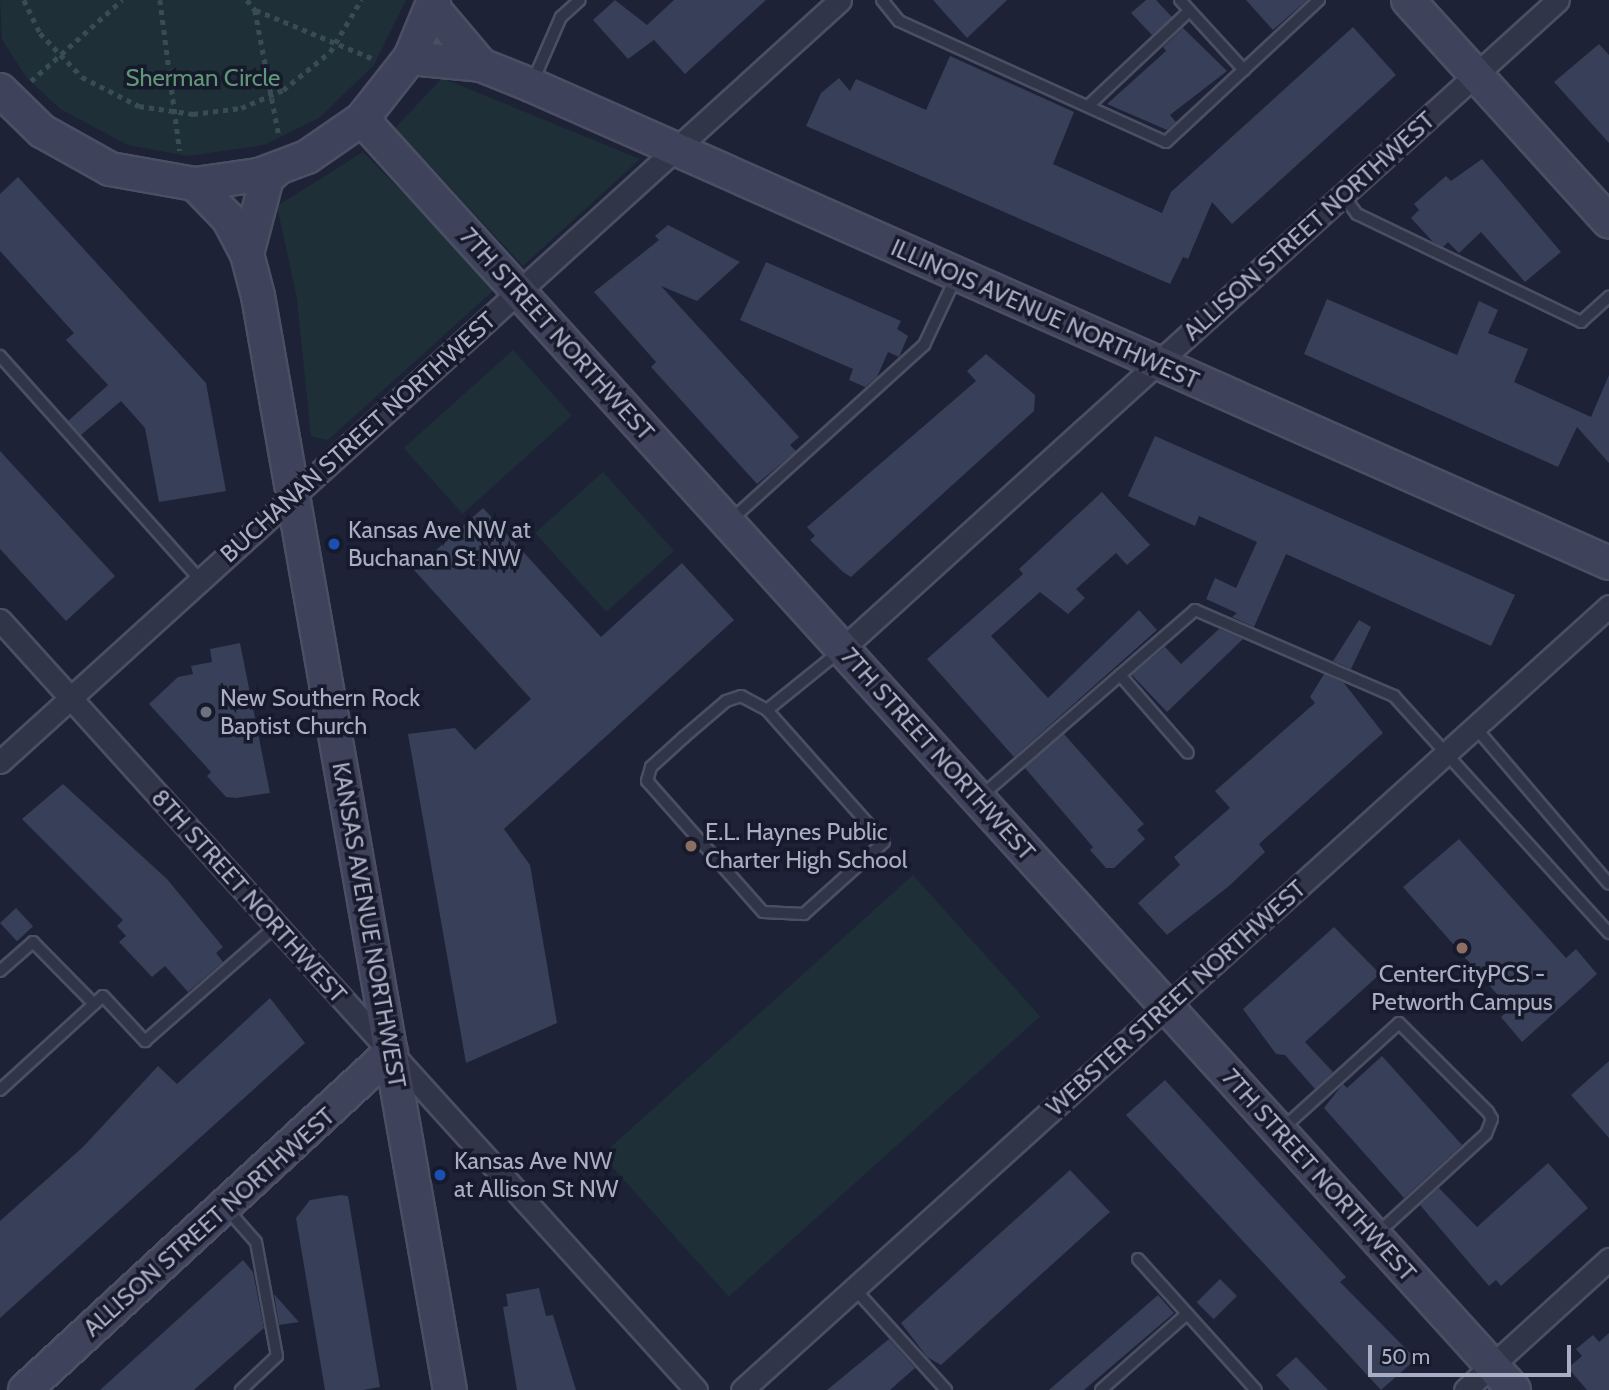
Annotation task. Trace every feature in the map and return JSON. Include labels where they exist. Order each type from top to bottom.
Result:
[{"type":"street","name":"BUCHANAN STREET NORTHWEST","points":[[0,762],[840,0]]},
{"type":"street","points":[[1408,0],[1609,222]]},
{"type":"street","name":"ALLISON STREET NORTHWEST","points":[[842,649],[1558,0]]},
{"type":"street","name":"ILLINOIS AVENUE NORTHWEST","points":[[433,3],[481,65]]},
{"type":"street","points":[[10,95],[42,131],[87,159],[135,176],[195,184],[279,155],[329,144],[362,119],[411,58],[433,3]]},
{"type":"street","name":"ILLINOIS AVENUE NORTHWEST","points":[[411,58],[481,65],[531,85],[1609,563]]},
{"type":"street","name":"7TH STREET NORTHWEST","points":[[362,119],[1514,1390]]},
{"type":"street","name":"KANSAS AVENUE NORTHWEST","points":[[247,254],[267,178],[279,155]]},
{"type":"street","name":"KANSAS AVENUE NORTHWEST","points":[[195,184],[228,218],[247,254],[450,1390]]},
{"type":"street","name":"WEBSTER STREET NORTHWEST","points":[[742,1390],[1609,606]]},
{"type":"street","name":"8TH STREET NORTHWEST","points":[[0,620],[696,1390]]},
{"type":"street","name":"ALLISON STREET NORTHWEST","points":[[25,1390],[391,1052]]},
{"type":"street","points":[[1465,1390],[1609,1259]]},
{"type":"lane","points":[[531,85],[561,17],[580,0]]},
{"type":"lane","points":[[882,0],[899,21],[1166,142],[1319,0]]},
{"type":"lane","points":[[1180,0],[1244,70]]},
{"type":"lane","points":[[1088,106],[1189,11]]},
{"type":"lane","points":[[1343,195],[1357,214],[1581,322],[1609,298]]},
{"type":"lane","points":[[729,522],[924,345],[957,274]]},
{"type":"lane","points":[[0,356],[201,581]]},
{"type":"lane","points":[[978,799],[1195,610],[1394,696],[1448,752],[1460,773],[1609,933]]},
{"type":"lane","points":[[767,710],[842,649]]},
{"type":"lane","points":[[1120,676],[1188,754]]},
{"type":"lane","points":[[741,696],[767,710],[884,842],[804,915],[763,912],[646,781],[651,767],[726,701],[741,696]]},
{"type":"lane","points":[[1475,727],[1609,884]]},
{"type":"lane","points":[[0,1090],[103,996],[145,1041],[276,926]]},
{"type":"lane","points":[[0,971],[33,942],[94,1004]]},
{"type":"lane","points":[[1280,1131],[1399,1023],[1488,1112],[1492,1119],[1486,1134],[1374,1236]]},
{"type":"lane","points":[[224,1206],[256,1241],[277,1356],[241,1390]]},
{"type":"lane","points":[[1138,1259],[1256,1390]]},
{"type":"lane","points":[[853,1287],[946,1390]]},
{"type":"lane","points":[[1101,1390],[1188,1314]]},
{"type":"path","points":[[24,0],[59,56],[112,96],[175,114],[215,113],[268,97],[307,73],[336,44],[361,0]]},
{"type":"path","points":[[10,95],[122,0]]},
{"type":"path","points":[[160,0],[180,156]]},
{"type":"path","points":[[247,0],[255,10],[375,60]]},
{"type":"path","points":[[255,10],[279,155]]},
{"type":"green space","name":"Sherman Circle","points":[[0,0],[406,0],[374,65],[319,118],[264,145],[188,156],[128,145],[60,109],[27,78],[2,40]]},
{"type":"green space","points":[[442,78],[640,159],[523,266],[395,128]]},
{"type":"green space","points":[[363,152],[496,288],[328,440],[311,436],[297,299],[277,206]]},
{"type":"green space","points":[[513,350],[572,415],[463,514],[404,448]]},
{"type":"green space","points":[[603,472],[674,551],[606,612],[535,533]]},
{"type":"green space","points":[[913,875],[1040,1016],[729,1297],[602,1155]]},
{"type":"building","points":[[615,0],[647,25],[674,0],[766,0],[685,74],[654,40],[628,59],[593,20]]},
{"type":"building","points":[[933,0],[1007,0],[967,38]]},
{"type":"building","points":[[1146,0],[1156,0],[1172,17],[1152,35],[1131,13]]},
{"type":"building","points":[[1246,0],[1307,0],[1273,30]]},
{"type":"building","points":[[1353,27],[1396,75],[1232,224],[1212,202],[1188,259],[1183,257],[1170,284],[806,126],[821,93],[839,78],[850,91],[856,79],[926,110],[950,56],[1074,112],[1053,164],[1162,213],[1171,192]]},
{"type":"building","points":[[1183,28],[1227,71],[1170,115],[1176,122],[1167,130],[1107,104],[1166,51],[1163,47]]},
{"type":"building","points":[[1599,44],[1609,55],[1609,143],[1554,82]]},
{"type":"building","points":[[1482,159],[1561,252],[1525,282],[1481,232],[1459,253],[1448,242],[1443,247],[1433,242],[1411,218],[1419,210],[1414,204],[1446,176],[1451,181]]},
{"type":"building","points":[[18,177],[206,383],[226,491],[159,502],[145,428],[121,401],[81,435],[68,421],[108,385],[66,340],[74,333],[0,251],[0,194]]},
{"type":"building","points":[[668,225],[740,262],[697,301],[661,286],[799,437],[790,445],[796,451],[757,484],[651,367],[656,362],[594,292],[659,240],[655,236]]},
{"type":"building","points":[[766,262],[901,321],[897,329],[908,336],[899,357],[888,352],[877,377],[865,387],[849,380],[853,369],[740,320]]},
{"type":"building","points":[[1327,299],[1457,355],[1479,301],[1498,310],[1488,333],[1528,349],[1514,382],[1591,417],[1609,375],[1609,463],[1577,427],[1558,467],[1304,354]]},
{"type":"building","points":[[986,354],[1035,395],[1034,411],[851,577],[843,572],[810,540],[815,536],[807,527],[976,381],[967,371]]},
{"type":"building","points":[[1155,436],[1515,595],[1491,646],[1286,554],[1254,627],[1232,617],[1237,613],[1206,599],[1215,578],[1236,588],[1257,542],[1199,516],[1195,526],[1128,496]]},
{"type":"building","points":[[0,451],[115,576],[66,621],[0,549]]},
{"type":"building","points":[[1102,492],[1150,545],[1127,565],[1116,553],[1076,589],[1085,598],[1068,614],[1040,592],[991,636],[1048,698],[1139,610],[1157,630],[1014,757],[927,659],[1023,574],[1019,569]]},
{"type":"building","points":[[483,508],[601,637],[682,563],[734,620],[504,829],[530,865],[557,1023],[466,1063],[408,734],[455,728],[475,750],[531,699],[414,570]]},
{"type":"building","points":[[1359,620],[1371,627],[1351,669],[1333,661]]},
{"type":"building","points":[[1219,629],[1243,639],[1167,712],[1132,675],[1165,647],[1181,664]]},
{"type":"building","name":"New Southern Rock Baptist Church","points":[[240,643],[270,793],[236,798],[226,797],[207,776],[211,772],[149,704],[178,677],[193,674],[191,666],[212,662],[210,649]]},
{"type":"building","points":[[1324,674],[1344,683],[1383,733],[1259,844],[1265,852],[1229,886],[1167,935],[1138,903],[1180,865],[1174,857],[1230,808],[1215,791],[1315,703],[1310,697]]},
{"type":"building","points":[[1064,734],[1144,824],[1137,830],[1145,839],[1114,868],[1106,868],[1090,850],[1093,847],[1025,768]]},
{"type":"building","points":[[63,784],[167,879],[223,947],[216,953],[223,962],[188,992],[165,966],[152,977],[119,942],[126,936],[117,926],[123,920],[22,819]]},
{"type":"building","points":[[1459,839],[1566,958],[1576,949],[1597,974],[1522,1042],[1501,1017],[1510,1009],[1403,887]]},
{"type":"building","points":[[16,908],[33,926],[17,941],[0,923]]},
{"type":"building","points":[[1334,927],[1380,974],[1305,1042],[1333,1072],[1315,1089],[1285,1055],[1276,1054],[1243,1009]]},
{"type":"building","points":[[270,998],[305,1043],[0,1318],[0,1221],[83,1147],[158,1066],[177,1084]]},
{"type":"building","points":[[1382,1056],[1462,1145],[1404,1198],[1324,1108],[1343,1084],[1347,1088]]},
{"type":"building","points":[[1609,1061],[1609,1138],[1571,1095]]},
{"type":"building","points":[[1165,1080],[1346,1277],[1340,1282],[1416,1359],[1381,1390],[1126,1115]]},
{"type":"building","points":[[1548,1163],[1588,1208],[1501,1286],[1496,1280],[1489,1286],[1420,1205],[1439,1188],[1477,1227]]},
{"type":"building","points":[[1070,1170],[1110,1212],[941,1365],[927,1357],[901,1323]]},
{"type":"building","points":[[348,1196],[380,1387],[363,1390],[325,1390],[296,1218],[310,1200]]},
{"type":"building","points":[[243,1260],[253,1272],[264,1328],[194,1390],[100,1390]]},
{"type":"building","points":[[1220,1279],[1237,1296],[1214,1319],[1197,1302]]},
{"type":"building","points":[[539,1288],[546,1316],[553,1315],[576,1390],[517,1390],[503,1307],[508,1306],[506,1294]]},
{"type":"building","points":[[274,1294],[281,1302],[299,1322],[279,1325]]},
{"type":"building","points":[[1158,1295],[1174,1313],[1084,1390],[1049,1390]]},
{"type":"building","points":[[1609,1333],[1609,1390],[1587,1390],[1568,1368],[1582,1356],[1576,1349],[1593,1335],[1599,1342]]},
{"type":"building","points":[[889,1339],[915,1368],[890,1390],[827,1390]]},
{"type":"building","points":[[1296,1357],[1328,1390],[1290,1390],[1276,1375]]},
{"type":"place","name":"Kansas Ave NW at Buchanan St NW","points":[[334,544]]},
{"type":"place","name":"New Southern Rock Baptist Church","points":[[206,712]]},
{"type":"place","name":"E.L. Haynes Public Charter High School","points":[[691,846]]},
{"type":"place","name":"CenterCityPCS - Petworth Campus","points":[[1462,948]]},
{"type":"place","name":"Kansas Ave NW at Allison St NW","points":[[440,1175]]}]
